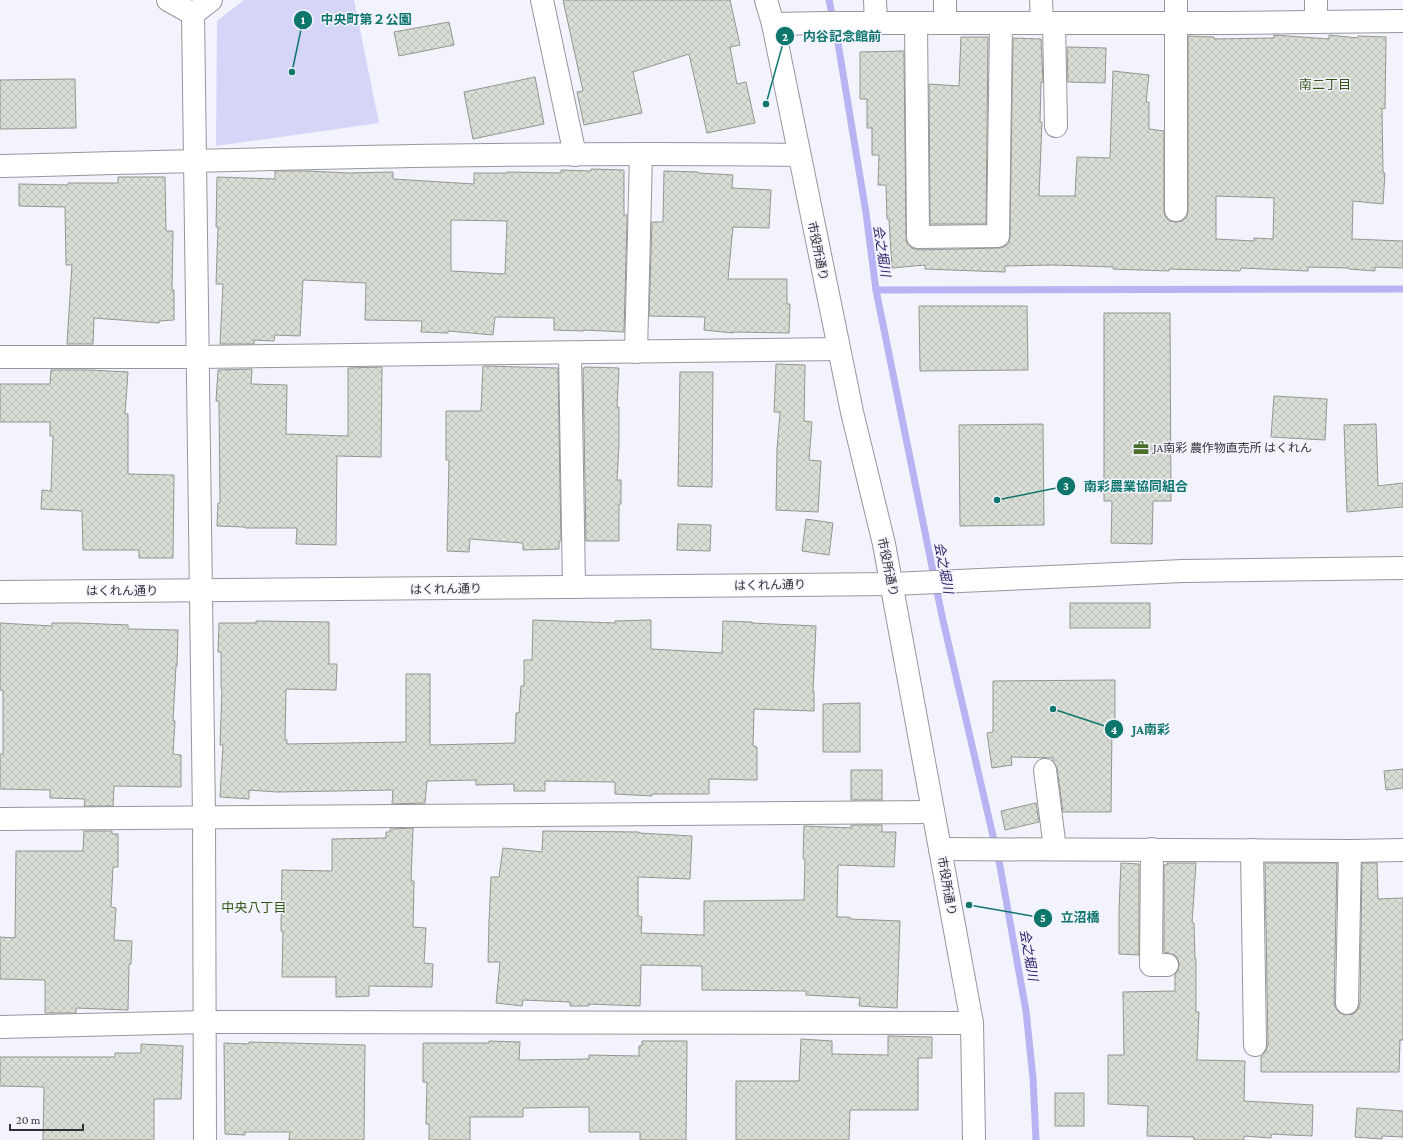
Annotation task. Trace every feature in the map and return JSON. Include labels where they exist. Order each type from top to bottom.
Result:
[{"type":"street","points":[[168,0],[193,14]]},
{"type":"street","points":[[193,14],[211,0]]},
{"type":"street","points":[[542,0],[575,155]]},
{"type":"street","name":"市役所通り","points":[[766,0],[773,24],[838,349],[884,544],[933,812],[949,849],[972,1023],[974,1140]]},
{"type":"street","points":[[875,0],[876,24]]},
{"type":"street","points":[[945,0],[945,23]]},
{"type":"street","points":[[1041,0],[1048,23],[1056,126]]},
{"type":"street","points":[[1176,0],[1176,210]]},
{"type":"street","points":[[1316,0],[1316,22]]},
{"type":"street","points":[[193,14],[204,816],[205,1140]]},
{"type":"street","points":[[773,24],[1403,21]]},
{"type":"street","points":[[916,23],[918,237],[998,236],[1001,23]]},
{"type":"street","points":[[0,166],[195,161],[575,155],[799,155]]},
{"type":"street","points":[[636,352],[641,155]]},
{"type":"street","points":[[0,357],[197,357],[838,349]]},
{"type":"street","points":[[570,353],[574,587]]},
{"type":"street","name":"はくれん通り","points":[[0,592],[892,584],[1183,571],[1403,568]]},
{"type":"street","points":[[1045,770],[1054,831],[1055,849]]},
{"type":"street","points":[[0,819],[204,816],[933,812]]},
{"type":"street","points":[[949,849],[1403,850]]},
{"type":"street","points":[[1152,849],[1151,965],[1168,965]]},
{"type":"street","points":[[1252,850],[1255,1045]]},
{"type":"street","points":[[1347,1003],[1350,851]]},
{"type":"street","points":[[0,1027],[205,1022],[972,1023]]},
{"type":"shaded area","points":[[244,0],[354,0],[379,123],[216,146],[217,21]]},
{"type":"building","points":[[563,0],[730,0],[740,45],[730,47],[737,84],[746,82],[755,123],[707,133],[689,54],[633,72],[642,113],[584,125],[577,92],[583,91]]},
{"type":"building","points":[[449,22],[454,45],[399,56],[394,32]]},
{"type":"building","points":[[1274,35],[1329,39],[1329,35],[1358,38],[1358,36],[1386,37],[1385,109],[1382,108],[1383,173],[1385,173],[1383,204],[1353,201],[1352,239],[1403,241],[1403,268],[1375,267],[1375,271],[1349,268],[1308,267],[1308,271],[1241,268],[1240,271],[1169,269],[1169,271],[1053,265],[1005,266],[1005,272],[925,269],[925,265],[892,268],[889,219],[887,219],[886,185],[878,185],[879,155],[872,155],[872,128],[867,128],[867,99],[860,99],[860,52],[904,51],[907,244],[918,250],[998,248],[1004,247],[1009,243],[1010,236],[1013,38],[1041,39],[1043,82],[1041,82],[1040,122],[1042,122],[1039,196],[1075,196],[1077,157],[1110,158],[1113,71],[1149,75],[1146,102],[1149,102],[1149,129],[1164,131],[1164,210],[1165,216],[1169,221],[1176,222],[1182,221],[1187,217],[1188,210],[1188,36],[1214,37],[1214,39],[1274,38]],"holes":[[[1216,196],[1274,198],[1273,239],[1254,238],[1254,241],[1216,239]]]},
{"type":"building","points":[[961,37],[988,37],[986,224],[930,224],[929,84],[959,86]]},
{"type":"building","points":[[1067,47],[1106,48],[1105,83],[1068,82]]},
{"type":"building","points":[[535,77],[544,124],[473,139],[464,92]]},
{"type":"building","points":[[75,79],[76,128],[0,129],[0,80]]},
{"type":"building","points":[[591,169],[624,170],[624,215],[627,215],[627,221],[624,332],[554,330],[554,318],[495,317],[493,335],[448,331],[448,333],[421,332],[422,321],[365,320],[366,283],[303,280],[300,336],[275,335],[274,341],[254,340],[254,344],[220,344],[223,284],[216,284],[218,227],[216,227],[217,177],[275,179],[275,171],[349,173],[393,172],[393,179],[474,184],[474,173],[561,173],[561,170],[591,171]],"holes":[[[451,220],[507,221],[505,274],[451,271]]]},
{"type":"building","points":[[664,171],[733,175],[732,188],[771,190],[769,228],[733,227],[728,279],[787,279],[787,304],[790,304],[789,333],[733,333],[704,330],[705,317],[649,316],[652,222],[663,222]]},
{"type":"building","points":[[118,177],[165,177],[166,231],[173,231],[172,290],[174,290],[174,320],[159,321],[159,323],[94,318],[93,344],[67,344],[72,265],[66,265],[65,207],[19,206],[19,184],[68,185],[68,183],[118,183]]},
{"type":"building","points":[[919,306],[1027,306],[1028,370],[920,371]]},
{"type":"building","points":[[1104,313],[1170,313],[1171,501],[1153,501],[1152,544],[1111,543],[1112,501],[1104,501]]},
{"type":"building","points":[[776,364],[805,365],[804,421],[812,422],[809,460],[821,461],[818,512],[776,510],[777,450],[780,412],[774,412]]},
{"type":"building","points":[[483,366],[558,368],[561,541],[559,541],[559,549],[523,550],[523,543],[470,539],[469,552],[447,551],[449,460],[446,460],[446,411],[481,411]]},
{"type":"building","points":[[382,367],[381,457],[337,456],[336,545],[296,544],[297,528],[245,528],[217,526],[218,503],[220,503],[219,401],[216,401],[218,370],[252,369],[251,384],[287,385],[286,434],[348,436],[348,368]]},
{"type":"building","points":[[583,368],[619,368],[617,407],[619,407],[619,445],[617,480],[621,480],[621,504],[619,504],[619,541],[586,541]]},
{"type":"building","points":[[51,370],[128,372],[125,414],[128,414],[128,474],[174,475],[173,558],[139,558],[139,550],[83,550],[82,511],[41,509],[42,490],[51,491],[53,436],[50,436],[50,422],[0,422],[0,384],[50,384]]},
{"type":"building","points":[[680,372],[713,372],[712,487],[678,486]]},
{"type":"building","points":[[1274,396],[1327,399],[1325,440],[1271,437]]},
{"type":"building","points":[[1043,424],[1044,525],[960,526],[959,425]]},
{"type":"building","points":[[1376,424],[1378,486],[1403,483],[1403,507],[1347,512],[1344,425]]},
{"type":"building","points":[[806,519],[833,523],[829,555],[802,551]]},
{"type":"building","points":[[678,524],[711,525],[710,551],[677,550]]},
{"type":"building","points":[[1070,603],[1150,603],[1150,628],[1070,628]]},
{"type":"building","points":[[533,620],[615,623],[615,621],[651,620],[651,649],[722,653],[723,621],[816,626],[813,691],[814,711],[754,709],[753,746],[757,747],[757,780],[709,779],[709,794],[652,794],[652,796],[615,794],[615,782],[545,781],[545,791],[514,791],[514,784],[476,785],[476,780],[427,781],[425,803],[392,804],[393,790],[277,792],[249,790],[249,799],[220,797],[223,745],[220,745],[222,689],[221,652],[218,652],[219,623],[256,623],[256,621],[329,622],[329,664],[337,664],[336,690],[286,689],[285,739],[287,740],[287,744],[406,742],[406,674],[430,674],[430,745],[515,743],[516,713],[519,713],[521,686],[524,686],[524,660],[532,660]]},
{"type":"building","points":[[0,623],[52,626],[52,623],[128,625],[128,629],[178,630],[173,721],[175,721],[173,754],[181,755],[181,787],[114,786],[113,806],[84,806],[85,799],[50,798],[50,790],[0,789],[0,754],[3,754],[3,690],[0,690]]},
{"type":"building","points":[[1115,680],[1115,727],[1112,727],[1111,812],[1063,812],[1057,768],[1053,758],[1011,757],[1012,765],[992,768],[987,733],[993,732],[993,681]]},
{"type":"building","points":[[860,703],[860,752],[823,752],[823,704]]},
{"type":"building","points":[[1403,769],[1403,788],[1386,790],[1384,771]]},
{"type":"building","points":[[851,770],[882,770],[882,800],[851,800]]},
{"type":"building","points":[[1036,803],[1039,822],[1005,830],[1001,811]]},
{"type":"building","points":[[851,825],[882,825],[882,832],[896,832],[894,867],[838,865],[837,917],[900,921],[897,1008],[859,1006],[860,998],[806,995],[806,991],[702,990],[702,966],[641,965],[640,1006],[589,1004],[589,1006],[570,1006],[570,1002],[523,1000],[522,1006],[496,1003],[500,962],[488,962],[491,877],[499,877],[503,848],[542,852],[543,831],[639,832],[692,836],[690,879],[638,877],[638,916],[642,917],[641,933],[704,935],[704,901],[804,900],[804,826],[851,828]]},
{"type":"building","points":[[413,828],[411,881],[414,881],[413,927],[426,928],[424,963],[433,964],[432,987],[369,986],[369,996],[336,997],[336,977],[282,977],[282,870],[332,871],[332,839],[386,838],[386,832],[390,832],[390,829]]},
{"type":"building","points":[[84,831],[112,831],[112,834],[118,834],[118,867],[113,867],[111,907],[116,908],[114,940],[132,941],[131,964],[129,964],[128,1010],[76,1008],[76,1013],[45,1013],[45,980],[0,979],[0,937],[15,938],[16,851],[83,851]]},
{"type":"building","points":[[1121,863],[1139,864],[1139,955],[1119,954]]},
{"type":"building","points":[[1167,863],[1196,863],[1192,923],[1194,923],[1196,959],[1196,1012],[1199,1012],[1197,1060],[1245,1061],[1244,1101],[1313,1105],[1312,1136],[1271,1134],[1271,1138],[1244,1136],[1244,1140],[1194,1140],[1194,1137],[1147,1136],[1148,1106],[1108,1104],[1108,1055],[1124,1055],[1123,992],[1175,991],[1175,974],[1178,971],[1178,959],[1175,955],[1164,952],[1164,865],[1167,865]]},
{"type":"building","points":[[1265,863],[1337,863],[1334,1003],[1336,1009],[1340,1013],[1346,1015],[1353,1014],[1358,1009],[1360,1003],[1362,863],[1377,863],[1378,899],[1403,898],[1403,1040],[1400,1040],[1399,1072],[1261,1072],[1261,1056],[1266,1051],[1268,1045]]},
{"type":"building","points":[[888,1036],[932,1037],[932,1058],[918,1058],[918,1110],[850,1110],[849,1140],[736,1140],[736,1081],[799,1081],[801,1039],[832,1041],[832,1054],[888,1055]]},
{"type":"building","points":[[489,1041],[520,1042],[519,1060],[589,1059],[589,1055],[639,1056],[639,1046],[642,1046],[642,1041],[687,1041],[686,1140],[640,1140],[640,1132],[589,1132],[589,1107],[523,1108],[523,1117],[470,1117],[470,1140],[429,1140],[429,1124],[426,1124],[427,1082],[423,1082],[423,1043],[489,1043]]},
{"type":"building","points":[[249,1042],[365,1045],[364,1140],[289,1140],[290,1132],[245,1132],[245,1135],[225,1134],[224,1043],[249,1044]]},
{"type":"building","points":[[141,1044],[183,1046],[181,1099],[154,1099],[154,1140],[43,1140],[44,1087],[0,1086],[0,1057],[115,1057],[115,1053],[141,1053]]},
{"type":"building","points":[[1055,1093],[1084,1093],[1084,1126],[1055,1126]]},
{"type":"building","points":[[1357,1108],[1403,1111],[1403,1137],[1382,1136],[1382,1139],[1355,1137]]},
{"type":"waterway","name":"会之堀川","points":[[829,0],[838,43],[866,213],[876,290],[942,616],[1000,866],[1026,1011],[1033,1078],[1036,1140]]},
{"type":"waterway","points":[[876,290],[1403,289]]},
{"type":"place","name":"中央町第２公園","points":[[292,72]]},
{"type":"place","name":"内谷記念館前","points":[[766,104]]},
{"type":"place","name":"JA南彩 農作物直売所 はくれん","points":[[1141,448]]},
{"type":"place","name":"南彩農業協同組合","points":[[997,500]]},
{"type":"place","name":"JA南彩","points":[[1053,709]]},
{"type":"place","name":"立沼橋","points":[[969,905]]},
{"type":"district","name":"南二丁目","points":[[1325,84]]},
{"type":"district","name":"中央八丁目","points":[[254,907]]}]
